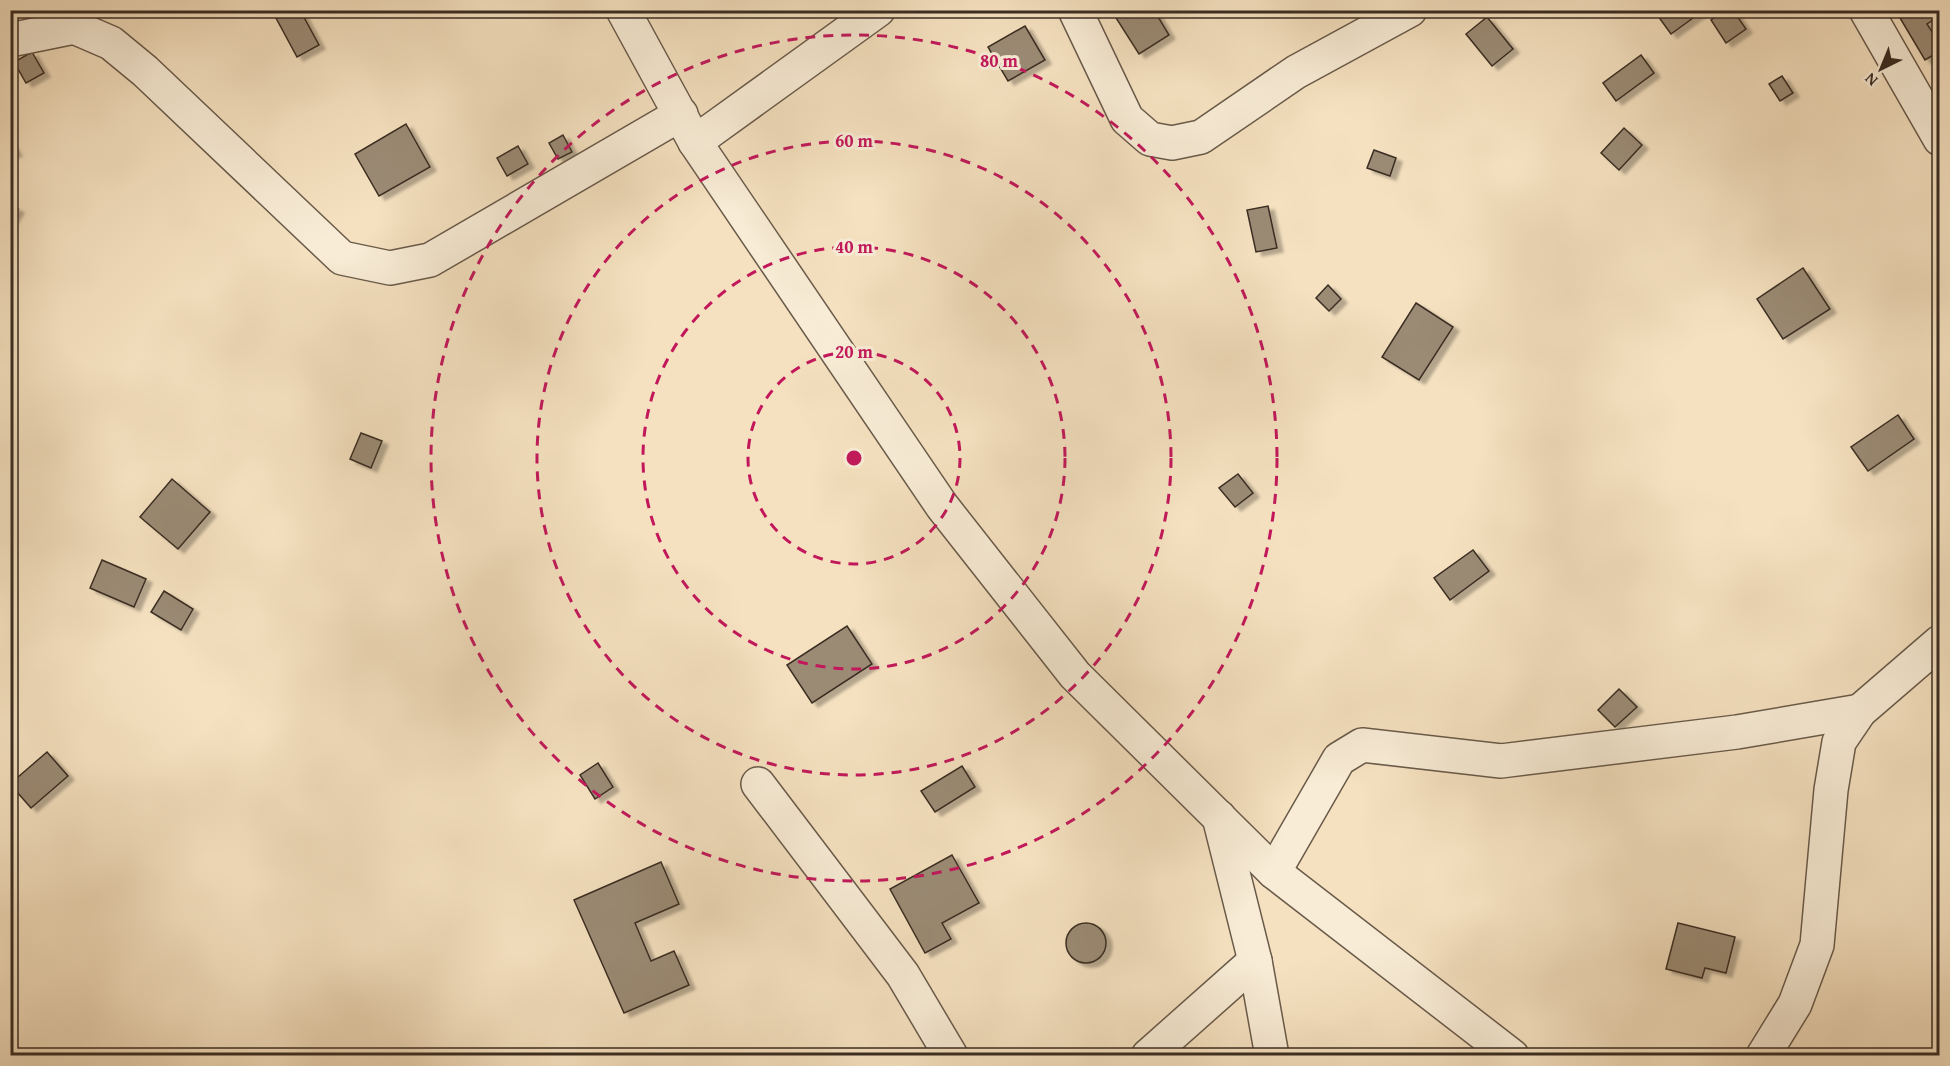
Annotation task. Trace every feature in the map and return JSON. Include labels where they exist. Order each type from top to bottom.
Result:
[{"type":"street","points":[[623,10],[688,128],[942,506],[1075,675],[1274,872],[1512,1056]]},
{"type":"street","points":[[10,40],[74,27],[111,43],[145,71],[342,258],[390,268],[430,260],[688,128],[878,10]]},
{"type":"street","points":[[1075,10],[1127,119],[1150,139],[1172,144],[1201,137],[1296,72],[1410,10]]},
{"type":"street","points":[[1866,10],[1940,139]]},
{"type":"street","points":[[1763,1056],[1795,1004],[1817,945],[1831,790],[1839,742],[1860,711],[1940,642]]},
{"type":"street","points":[[1274,872],[1339,759],[1362,745],[1502,761],[1737,732],[1860,711]]},
{"type":"street","points":[[758,784],[903,975],[951,1056]]},
{"type":"street","points":[[1219,817],[1255,961],[1272,1056]]},
{"type":"street","points":[[1148,1056],[1255,961]]},
{"type":"building","points":[[291,10],[300,10],[319,45],[297,57],[276,18]]},
{"type":"building","points":[[1111,10],[1154,10],[1169,35],[1139,54]]},
{"type":"building","points":[[1665,10],[1704,10],[1671,34],[1658,16]]},
{"type":"building","points":[[1726,10],[1733,10],[1746,29],[1726,43],[1711,20]]},
{"type":"building","points":[[1912,10],[1927,10],[1933,20],[1927,24],[1940,44],[1940,51],[1925,60],[1900,18]]},
{"type":"building","points":[[1487,17],[1513,49],[1492,66],[1466,34]]},
{"type":"building","points":[[1025,26],[1045,60],[1008,81],[988,47]]},
{"type":"building","points":[[32,52],[44,73],[26,83],[14,62]]},
{"type":"building","points":[[1641,55],[1654,73],[1616,101],[1603,83]]},
{"type":"building","points":[[1782,76],[1793,93],[1780,101],[1769,84]]},
{"type":"building","points":[[406,124],[430,167],[379,196],[355,154]]},
{"type":"building","points":[[1624,128],[1642,145],[1619,170],[1601,153]]},
{"type":"building","points":[[563,135],[572,152],[558,159],[549,143]]},
{"type":"building","points":[[10,143],[16,152],[10,155]]},
{"type":"building","points":[[518,146],[528,164],[507,176],[497,158]]},
{"type":"building","points":[[1374,150],[1396,158],[1390,176],[1367,168]]},
{"type":"building","points":[[10,205],[18,209],[10,222]]},
{"type":"building","points":[[1268,206],[1277,248],[1256,252],[1247,210]]},
{"type":"building","points":[[1803,268],[1830,309],[1783,339],[1757,299]]},
{"type":"building","points":[[1328,285],[1341,299],[1329,311],[1316,298]]},
{"type":"building","points":[[1416,303],[1453,327],[1419,380],[1382,357]]},
{"type":"building","points":[[1898,415],[1914,439],[1868,471],[1851,447]]},
{"type":"building","points":[[361,433],[382,441],[371,468],[350,459]]},
{"type":"building","points":[[1238,474],[1253,493],[1235,507],[1219,488]]},
{"type":"building","points":[[172,479],[210,512],[178,549],[140,517]]},
{"type":"building","points":[[1473,550],[1489,571],[1450,600],[1434,578]]},
{"type":"building","points":[[102,560],[146,579],[134,607],[90,588]]},
{"type":"building","points":[[164,591],[193,609],[181,630],[151,612]]},
{"type":"building","points":[[847,626],[872,664],[812,703],[787,665]]},
{"type":"building","points":[[1619,689],[1637,707],[1615,727],[1598,710]]},
{"type":"building","points":[[47,752],[68,776],[31,808],[10,784]]},
{"type":"building","points":[[598,763],[613,787],[595,799],[580,775]]},
{"type":"building","points":[[962,766],[975,787],[935,812],[921,791]]},
{"type":"building","points":[[952,855],[979,903],[942,923],[951,939],[925,953],[890,889]]},
{"type":"building","points":[[661,862],[679,904],[635,923],[651,961],[674,951],[689,985],[624,1013],[574,900]]},
{"type":"building","points":[[1086,923],[1100,929],[1106,943],[1100,957],[1086,963],[1072,957],[1066,943],[1072,929]]},
{"type":"building","points":[[1678,923],[1735,937],[1726,973],[1705,968],[1702,978],[1666,969]]}]
